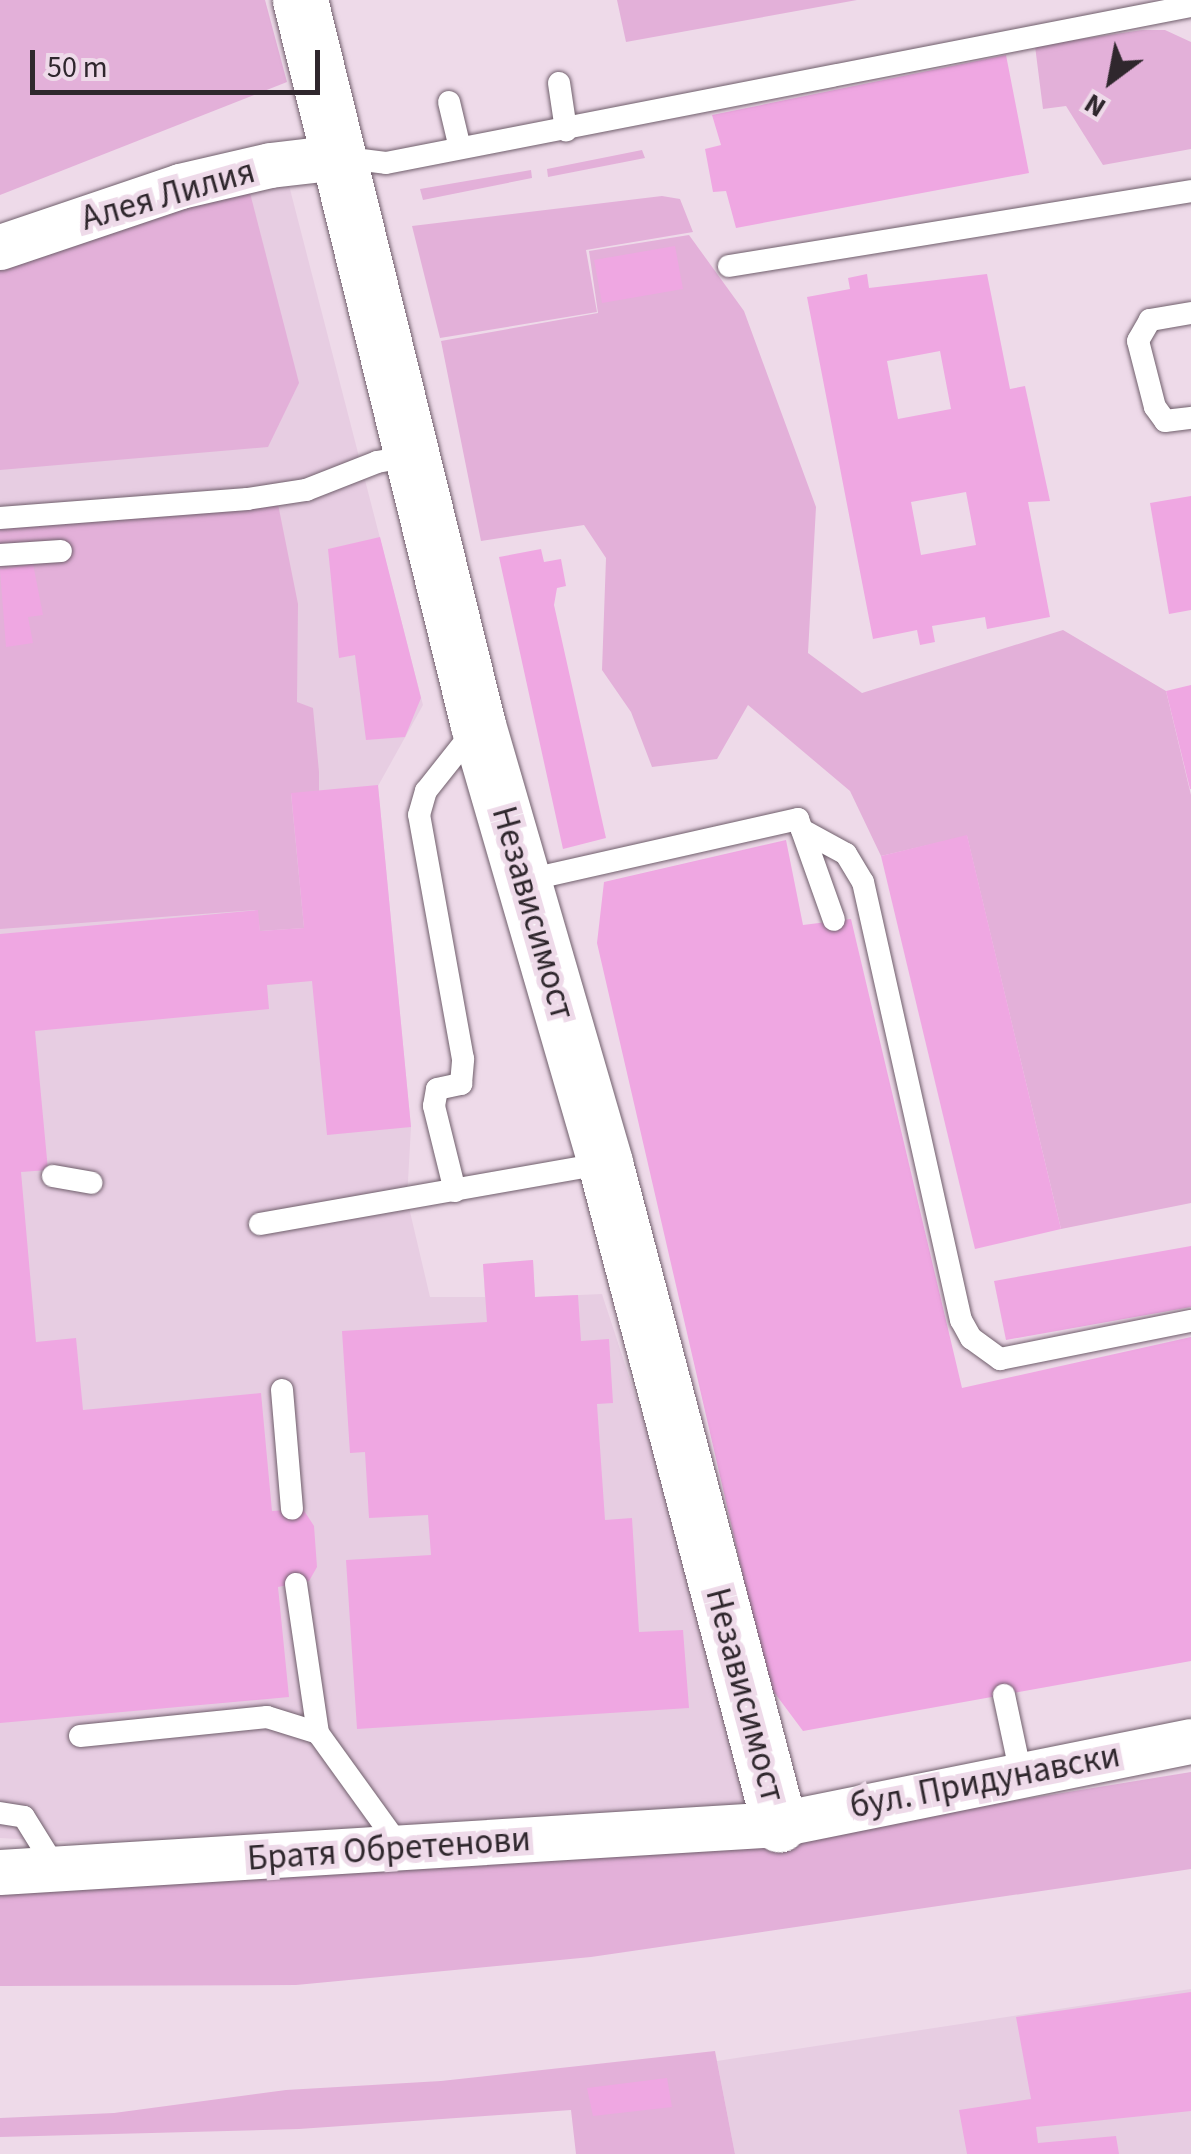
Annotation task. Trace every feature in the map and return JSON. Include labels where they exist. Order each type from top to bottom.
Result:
[{"type":"street","name":"Независимост","points":[[300,0],[415,456],[478,726],[605,1163],[778,1824]]},
{"type":"street","name":"Алея Лилия","points":[[0,247],[180,186],[270,164],[338,157]]},
{"type":"street","name":"бул. Придунавски","points":[[778,1824],[1020,1770],[1191,1741]]},
{"type":"street","name":"Братя Обретенови","points":[[0,1872],[778,1824]]},
{"type":"lane","points":[[338,157],[386,163],[566,130],[1028,33],[1191,6]]},
{"type":"lane","points":[[559,83],[566,130]]},
{"type":"lane","points":[[449,102],[460,148]]},
{"type":"lane","points":[[729,266],[1191,191]]},
{"type":"lane","points":[[1191,313],[1150,320],[1138,341],[1155,407],[1165,421],[1191,418]]},
{"type":"lane","points":[[0,518],[247,499],[306,490],[377,462],[415,456]]},
{"type":"lane","points":[[0,555],[61,551]]},
{"type":"lane","points":[[456,1192],[434,1106],[437,1089],[460,1084],[464,1059],[419,815],[426,791],[478,726]]},
{"type":"lane","points":[[523,882],[798,820],[834,920]]},
{"type":"lane","points":[[802,830],[846,854],[862,882],[961,1320],[970,1338],[1000,1359],[1191,1320]]},
{"type":"lane","points":[[260,1224],[605,1163]]},
{"type":"lane","points":[[53,1176],[91,1183]]},
{"type":"lane","points":[[282,1390],[292,1510]]},
{"type":"lane","points":[[296,1584],[318,1733],[401,1848]]},
{"type":"lane","points":[[1004,1695],[1020,1770]]},
{"type":"lane","points":[[80,1736],[267,1717],[318,1733]]},
{"type":"lane","points":[[0,1813],[24,1818],[54,1867]]},
{"type":"shaded area","points":[[0,0],[265,0],[287,82],[0,195]]},
{"type":"shaded area","points":[[617,0],[857,0],[626,42]]},
{"type":"shaded area","points":[[1165,30],[1191,42],[1191,149],[1103,165],[1066,106],[1043,109],[1035,46]]},
{"type":"shaded area","points":[[642,150],[645,158],[548,177],[547,169]]},
{"type":"shaded area","points":[[283,162],[423,705],[378,786],[411,1127],[407,1199],[430,1297],[485,1297],[483,1264],[533,1260],[535,1297],[602,1294],[772,1814],[214,1849],[0,1838],[0,247]]},
{"type":"shaded area","points":[[531,170],[532,178],[423,200],[420,189]]},
{"type":"shaded area","points":[[249,189],[299,383],[268,447],[0,470],[0,262]]},
{"type":"shaded area","points":[[662,196],[680,199],[693,232],[586,250],[597,312],[440,338],[412,226]]},
{"type":"shaded area","points":[[689,235],[744,311],[816,507],[808,653],[862,693],[1063,630],[1166,691],[1191,795],[1191,1203],[1061,1229],[967,836],[881,856],[850,791],[748,705],[717,759],[652,767],[631,712],[602,670],[606,558],[584,525],[481,541],[441,341],[598,313],[589,251]]},
{"type":"shaded area","points":[[276,494],[298,604],[297,702],[313,708],[319,772],[319,791],[291,794],[304,928],[260,931],[257,910],[0,929],[0,514]]},
{"type":"shaded area","points":[[1191,1772],[1191,1869],[591,1957],[296,1985],[0,1986],[0,1872],[206,1882],[798,1836]]},
{"type":"shaded area","points":[[1191,1989],[1191,2154],[735,2154],[717,2061]]},
{"type":"shaded area","points":[[715,2051],[735,2154],[576,2154],[571,2110],[299,2129],[0,2137],[0,2118],[114,2113],[286,2090],[441,2081]]},
{"type":"building","points":[[1006,55],[1029,173],[736,228],[726,191],[713,192],[705,149],[721,145],[712,115]]},
{"type":"building","points":[[675,246],[683,289],[602,303],[594,260]]},
{"type":"building","points":[[867,274],[869,288],[987,274],[1010,389],[1025,386],[1050,501],[1028,502],[1050,617],[987,629],[985,617],[932,626],[935,642],[920,645],[917,630],[873,639],[807,297],[850,289],[848,278]],"holes":[[[940,351],[951,409],[898,419],[887,361]],[[966,492],[976,545],[921,555],[911,502]]]},
{"type":"building","points":[[1191,496],[1191,610],[1169,614],[1150,503]]},
{"type":"building","points":[[380,537],[421,698],[405,737],[366,740],[355,655],[339,658],[328,549]]},
{"type":"building","points":[[541,549],[544,562],[561,559],[566,586],[557,588],[554,605],[606,838],[563,849],[499,557]]},
{"type":"building","points":[[33,564],[43,615],[28,617],[33,643],[6,647],[0,570]]},
{"type":"building","points":[[1191,685],[1191,789],[1190,789],[1166,691]]},
{"type":"building","points":[[378,785],[411,1127],[327,1135],[312,981],[267,985],[269,1009],[35,1031],[48,1170],[21,1172],[36,1342],[76,1338],[83,1410],[261,1393],[272,1511],[303,1509],[314,1526],[317,1567],[309,1581],[278,1587],[289,1697],[0,1723],[0,934],[258,910],[260,931],[304,928],[291,793]]},
{"type":"building","points":[[967,835],[1061,1229],[975,1249],[881,856]]},
{"type":"building","points":[[786,840],[803,925],[851,919],[962,1388],[1191,1337],[1191,1661],[803,1731],[768,1684],[597,943],[604,882]]},
{"type":"building","points":[[1191,1246],[1191,1307],[1006,1340],[994,1281]]},
{"type":"building","points":[[533,1260],[535,1297],[578,1295],[581,1341],[609,1339],[613,1403],[597,1404],[605,1520],[632,1518],[639,1632],[683,1630],[689,1708],[357,1729],[346,1560],[431,1555],[428,1515],[369,1518],[365,1452],[350,1453],[342,1331],[487,1322],[483,1264]]},
{"type":"building","points":[[1191,1992],[1191,2111],[1036,2127],[1038,2143],[1116,2136],[1119,2154],[967,2154],[959,2110],[1031,2099],[1016,2017]]},
{"type":"building","points":[[667,2078],[672,2107],[593,2116],[587,2088]]}]
